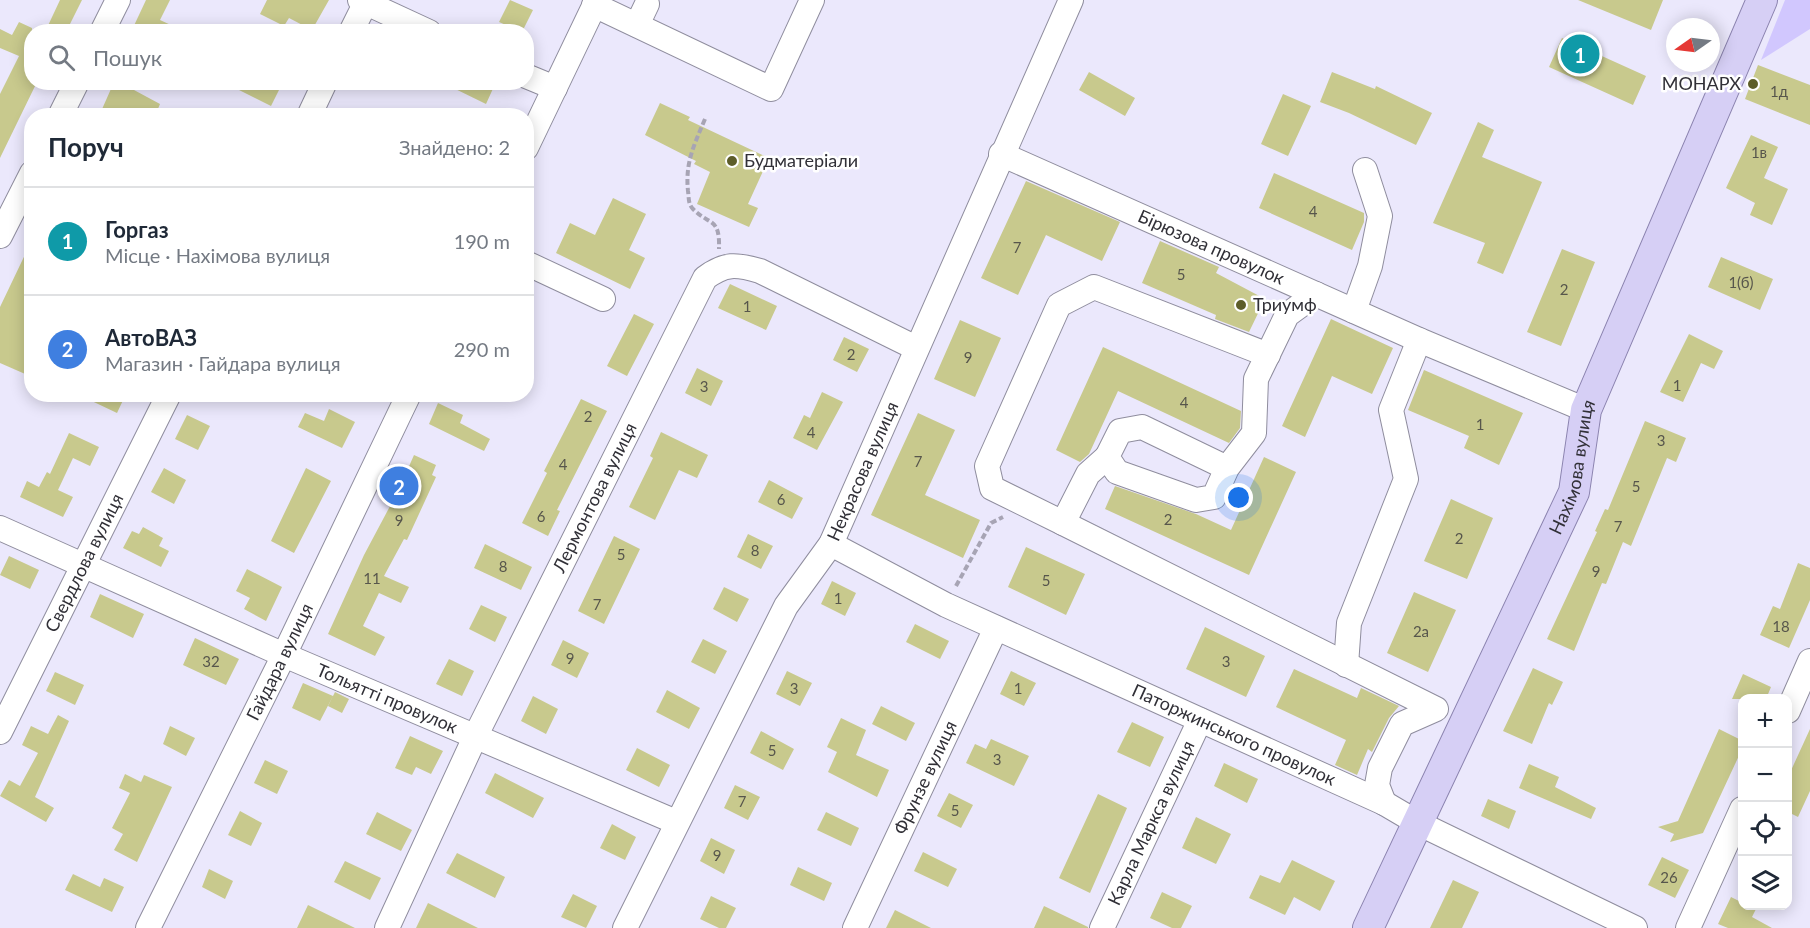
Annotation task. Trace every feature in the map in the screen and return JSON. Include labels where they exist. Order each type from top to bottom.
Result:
[{"type":"main road","name":"Нахімова вулиця","points":[[1368,928],[1574,492],[1586,411],[1762,0]]},
{"type":"street","points":[[106,24],[118,0]]},
{"type":"street","points":[[534,131],[596,3],[636,25],[771,89],[812,0]]},
{"type":"street","name":"Некрасова вулиця","points":[[625,928],[786,606],[831,544],[1001,154],[1071,0]]},
{"type":"street","points":[[354,24],[364,1],[412,24]]},
{"type":"street","points":[[636,25],[647,4]]},
{"type":"street","points":[[534,79],[555,88]]},
{"type":"street","points":[[64,108],[72,90]]},
{"type":"street","points":[[313,108],[322,90]]},
{"type":"street","name":"Бірюзова провулок","points":[[1001,154],[1419,340],[1586,411]]},
{"type":"street","points":[[1354,311],[1370,266],[1380,216],[1365,170]]},
{"type":"street","points":[[0,236],[24,189]]},
{"type":"street","points":[[712,273],[719,267],[740,266],[760,271],[916,348]]},
{"type":"street","points":[[534,267],[603,299]]},
{"type":"street","name":"Лермонтова вулиця","points":[[387,928],[476,735],[692,300],[705,278],[712,273]]},
{"type":"street","points":[[1268,355],[1095,287],[1059,305],[987,466],[992,488],[1436,709],[1468,718]]},
{"type":"street","points":[[1107,457],[1117,472],[1196,500],[1214,497],[1227,468],[1254,433],[1256,379],[1287,315],[1316,294]]},
{"type":"street","points":[[1346,665],[1349,623],[1406,479],[1391,410],[1419,340]]},
{"type":"street","name":"Свердлова вулиця","points":[[0,732],[166,402]]},
{"type":"street","name":"Гайдара вулиця","points":[[148,928],[284,655],[405,402]]},
{"type":"street","points":[[1063,524],[1088,474],[1107,457],[1120,431],[1142,427],[1227,468]]},
{"type":"street","name":"Тольятті провулок","points":[[0,528],[284,655],[676,822]]},
{"type":"street","name":"Паторжинського провулок","points":[[831,544],[946,605],[1384,803],[1418,822],[1635,928]]},
{"type":"street","name":"Фрунзе вулиця","points":[[855,928],[996,628]]},
{"type":"street","points":[[1792,702],[1810,661]]},
{"type":"street","points":[[1384,803],[1377,785],[1380,768],[1402,724],[1436,709]]},
{"type":"street","name":"Карла Маркса вулиця","points":[[1102,928],[1200,720]]},
{"type":"street","points":[[1688,928],[1738,820]]},
{"type":"path","points":[[705,119],[688,159],[686,176],[689,203],[694,210],[714,222],[717,229],[719,252],[712,273]]},
{"type":"path","points":[[946,605],[991,523],[1027,505]]},
{"type":"shaded area","points":[[1785,0],[1810,0],[1810,29],[1761,60]]},
{"type":"building","points":[[60,0],[82,0],[70,24],[49,24]]},
{"type":"building","points":[[146,0],[170,0],[160,20],[169,24],[135,24]]},
{"type":"building","points":[[267,0],[329,0],[315,24],[300,24],[289,18],[285,24],[280,24],[260,14]]},
{"type":"building","points":[[510,0],[533,10],[526,24],[499,22]]},
{"type":"building","points":[[1578,0],[1663,0],[1651,30]]},
{"type":"building","points":[[19,22],[24,24],[24,90],[33,90],[0,158],[0,94],[19,56],[0,48],[0,29],[12,35]]},
{"type":"building","points":[[1562,38],[1646,76],[1633,105],[1549,67]]},
{"type":"building","points":[[1758,65],[1810,85],[1810,125],[1745,99]]},
{"type":"building","points":[[1089,72],[1135,98],[1125,116],[1079,90]]},
{"type":"building","points":[[1332,72],[1375,89],[1376,86],[1432,113],[1416,145],[1349,113],[1320,102]]},
{"type":"building","points":[[110,90],[134,90],[160,104],[158,108],[103,108]]},
{"type":"building","points":[[239,90],[279,90],[271,106]]},
{"type":"building","points":[[457,90],[492,90],[486,104]]},
{"type":"building","points":[[1283,94],[1311,106],[1288,156],[1261,144]]},
{"type":"building","points":[[660,103],[690,117],[688,120],[769,158],[748,204],[758,208],[749,227],[697,204],[710,172],[694,164],[696,161],[645,135]]},
{"type":"building","points":[[1478,122],[1494,130],[1482,157],[1542,182],[1503,274],[1477,263],[1485,243],[1433,223]]},
{"type":"building","points":[[1751,135],[1778,147],[1764,178],[1788,189],[1772,225],[1750,215],[1755,203],[1726,188]]},
{"type":"building","points":[[1274,173],[1364,213],[1364,222],[1352,250],[1259,208]]},
{"type":"building","points":[[1026,181],[1120,222],[1102,261],[1046,235],[1018,295],[981,278]]},
{"type":"building","points":[[613,198],[646,214],[629,250],[645,258],[630,289],[556,253],[570,223],[595,235]]},
{"type":"building","points":[[1160,241],[1219,267],[1216,273],[1265,299],[1249,332],[1215,319],[1216,315],[1142,283]]},
{"type":"building","points":[[1562,249],[1595,262],[1561,346],[1527,332]]},
{"type":"building","points":[[24,257],[24,374],[0,363],[0,307]]},
{"type":"building","points":[[1721,257],[1773,279],[1760,310],[1708,287]]},
{"type":"building","points":[[730,284],[777,306],[766,330],[718,308]]},
{"type":"building","points":[[634,314],[654,324],[627,376],[607,366]]},
{"type":"building","points":[[1331,319],[1393,348],[1372,394],[1332,376],[1305,437],[1282,426]]},
{"type":"building","points":[[960,320],[1001,338],[975,397],[934,379]]},
{"type":"building","points":[[1689,334],[1723,351],[1714,369],[1701,363],[1683,402],[1660,392]]},
{"type":"building","points":[[844,337],[869,349],[857,372],[833,360]]},
{"type":"building","points":[[1103,347],[1241,411],[1240,428],[1229,443],[1118,391],[1089,454],[1080,462],[1056,450]]},
{"type":"building","points":[[697,368],[723,381],[711,406],[685,393]]},
{"type":"building","points":[[1424,370],[1523,413],[1499,465],[1464,448],[1469,436],[1408,410]]},
{"type":"building","points":[[822,392],[843,402],[817,450],[793,438],[804,415],[810,418]]},
{"type":"building","points":[[581,399],[607,411],[557,510],[560,511],[548,536],[522,523],[547,473],[544,471]]},
{"type":"building","points":[[94,402],[122,402],[117,413]]},
{"type":"building","points":[[438,403],[463,415],[460,423],[490,439],[484,451],[429,424]]},
{"type":"building","points":[[329,409],[355,422],[342,448],[298,427],[305,413],[324,421]]},
{"type":"building","points":[[918,413],[955,430],[925,495],[980,520],[963,558],[871,515]]},
{"type":"building","points":[[187,415],[210,426],[198,450],[175,439]]},
{"type":"building","points":[[1645,421],[1686,438],[1676,462],[1667,458],[1631,546],[1623,542],[1606,584],[1602,583],[1574,651],[1547,639],[1597,532],[1595,531],[1605,509],[1608,510]]},
{"type":"building","points":[[661,432],[708,455],[697,478],[679,470],[655,520],[629,507],[653,458],[650,456]]},
{"type":"building","points":[[69,433],[99,447],[90,466],[73,458],[58,490],[73,497],[63,517],[20,497],[27,481],[39,487],[47,472],[50,474]]},
{"type":"building","points":[[414,455],[436,465],[432,475],[436,477],[407,540],[404,539],[384,576],[409,587],[401,603],[379,593],[363,626],[385,637],[375,656],[328,634],[364,555],[397,493],[392,491],[398,477],[403,480]]},
{"type":"building","points":[[1264,457],[1296,472],[1249,575],[1105,509],[1115,486],[1196,514],[1231,530]]},
{"type":"building","points":[[164,468],[186,480],[174,504],[151,492]]},
{"type":"building","points":[[306,468],[331,481],[294,553],[271,541]]},
{"type":"building","points":[[769,480],[803,498],[792,519],[758,502]]},
{"type":"building","points":[[1451,499],[1493,518],[1467,579],[1424,561]]},
{"type":"building","points":[[143,527],[163,538],[159,546],[169,551],[161,567],[123,548],[132,531],[139,534]]},
{"type":"building","points":[[748,534],[773,546],[761,569],[737,557]]},
{"type":"building","points":[[614,536],[640,549],[604,624],[578,611]]},
{"type":"building","points":[[485,544],[532,567],[521,590],[474,568]]},
{"type":"building","points":[[1026,547],[1085,574],[1066,615],[1008,587]]},
{"type":"building","points":[[9,556],[39,570],[30,589],[0,575]]},
{"type":"building","points":[[1798,563],[1810,568],[1810,600],[1789,648],[1760,635],[1773,606],[1780,609]]},
{"type":"building","points":[[247,569],[282,587],[266,621],[244,609],[250,598],[236,591]]},
{"type":"building","points":[[832,581],[856,593],[845,616],[821,604]]},
{"type":"building","points":[[724,587],[749,599],[737,622],[713,609]]},
{"type":"building","points":[[1414,592],[1456,610],[1428,672],[1387,653]]},
{"type":"building","points":[[100,594],[144,614],[133,638],[90,617]]},
{"type":"building","points":[[481,605],[507,617],[495,642],[469,629]]},
{"type":"building","points":[[915,624],[949,641],[940,659],[906,642]]},
{"type":"building","points":[[1205,627],[1265,656],[1246,697],[1186,669]]},
{"type":"building","points":[[195,638],[239,659],[226,685],[183,665]]},
{"type":"building","points":[[703,639],[727,651],[715,674],[691,662]]},
{"type":"building","points":[[563,640],[589,653],[577,678],[551,665]]},
{"type":"building","points":[[449,659],[474,671],[462,696],[436,684]]},
{"type":"building","points":[[1533,668],[1563,682],[1552,705],[1549,703],[1532,744],[1503,731]]},
{"type":"building","points":[[1294,669],[1357,698],[1361,688],[1399,706],[1389,718],[1372,752],[1368,749],[1357,775],[1335,765],[1346,740],[1276,707]]},
{"type":"building","points":[[787,671],[812,683],[800,706],[776,694]]},
{"type":"building","points":[[1011,671],[1036,683],[1024,706],[1000,694]]},
{"type":"building","points":[[55,672],[84,685],[75,705],[46,691]]},
{"type":"building","points":[[1743,674],[1771,687],[1768,694],[1738,694],[1738,699],[1732,699]]},
{"type":"building","points":[[303,683],[333,696],[320,721],[292,708]]},
{"type":"building","points":[[667,690],[700,708],[689,729],[656,712]]},
{"type":"building","points":[[335,692],[349,699],[342,713],[328,706]]},
{"type":"building","points":[[533,696],[558,709],[546,734],[521,721]]},
{"type":"building","points":[[881,706],[915,723],[906,741],[872,724]]},
{"type":"building","points":[[58,715],[69,721],[35,797],[54,808],[46,822],[0,796],[9,780],[20,786],[38,753],[22,745],[31,726],[48,734]]},
{"type":"building","points":[[841,718],[866,730],[856,755],[889,770],[877,797],[828,772],[837,752],[827,747]]},
{"type":"building","points":[[1132,722],[1164,737],[1150,767],[1117,752]]},
{"type":"building","points":[[170,726],[195,738],[186,756],[163,744]]},
{"type":"building","points":[[1719,729],[1738,738],[1738,758],[1703,833],[1670,842],[1674,834],[1658,827],[1678,821]]},
{"type":"building","points":[[1810,729],[1810,791],[1798,817],[1792,814],[1792,768]]},
{"type":"building","points":[[761,731],[794,749],[783,770],[750,753]]},
{"type":"building","points":[[410,736],[443,751],[431,774],[416,767],[412,775],[395,768]]},
{"type":"building","points":[[991,739],[1029,756],[1014,786],[966,763],[975,744],[986,749]]},
{"type":"building","points":[[637,748],[670,765],[659,787],[626,770]]},
{"type":"building","points":[[265,760],[288,771],[277,794],[254,783]]},
{"type":"building","points":[[1224,763],[1258,779],[1247,803],[1214,786]]},
{"type":"building","points":[[1529,764],[1559,777],[1555,787],[1596,808],[1591,819],[1519,788]]},
{"type":"building","points":[[495,773],[544,798],[533,818],[485,793]]},
{"type":"building","points":[[125,774],[141,782],[144,775],[172,787],[137,862],[114,850],[123,834],[112,828],[130,793],[119,788]]},
{"type":"building","points":[[735,785],[760,797],[748,820],[724,808]]},
{"type":"building","points":[[949,793],[973,805],[961,828],[937,816]]},
{"type":"building","points":[[1098,794],[1127,808],[1090,893],[1059,878]]},
{"type":"building","points":[[1488,799],[1516,811],[1509,829],[1481,816]]},
{"type":"building","points":[[240,811],[262,823],[251,846],[228,835]]},
{"type":"building","points":[[377,812],[412,830],[401,851],[366,834]]},
{"type":"building","points":[[826,812],[859,828],[851,846],[817,830]]},
{"type":"building","points":[[1196,817],[1231,834],[1216,864],[1182,848]]},
{"type":"building","points":[[612,824],[636,837],[625,860],[600,848]]},
{"type":"building","points":[[711,838],[735,850],[724,874],[700,861]]},
{"type":"building","points":[[923,852],[957,869],[948,887],[914,871]]},
{"type":"building","points":[[457,853],[505,877],[495,898],[446,873]]},
{"type":"building","points":[[1662,857],[1689,870],[1675,898],[1648,885]]},
{"type":"building","points":[[1292,860],[1335,881],[1320,911],[1294,897],[1285,915],[1249,898],[1260,875],[1280,883]]},
{"type":"building","points":[[345,861],[381,878],[370,900],[334,882]]},
{"type":"building","points":[[798,867],[832,883],[824,901],[790,885]]},
{"type":"building","points":[[209,869],[233,881],[225,899],[202,887]]},
{"type":"building","points":[[73,874],[100,887],[104,878],[124,887],[112,912],[65,890]]},
{"type":"building","points":[[1453,880],[1479,892],[1462,928],[1430,928]]},
{"type":"building","points":[[1162,892],[1192,906],[1181,928],[1172,928],[1150,918]]},
{"type":"building","points":[[573,894],[597,906],[586,928],[561,917]]},
{"type":"building","points":[[711,896],[736,908],[726,928],[719,928],[700,919]]},
{"type":"building","points":[[1731,897],[1738,900],[1738,910],[1756,910],[1752,917],[1772,928],[1728,928],[1718,924]]},
{"type":"building","points":[[428,903],[478,928],[416,928]]},
{"type":"building","points":[[308,905],[355,928],[297,928]]},
{"type":"building","points":[[1044,906],[1088,927],[1088,928],[1034,928]]},
{"type":"building","points":[[895,910],[931,928],[886,928]]},
{"type":"place","name":"Горгаз","points":[[1580,54]]},
{"type":"place","name":"МОНАРХ","points":[[1753,84]]},
{"type":"place","name":"Будматеріали","points":[[732,161]]},
{"type":"place","name":"Триумф","points":[[1241,305]]},
{"type":"place","name":"АвтоВАЗ","points":[[399,486]]}]
